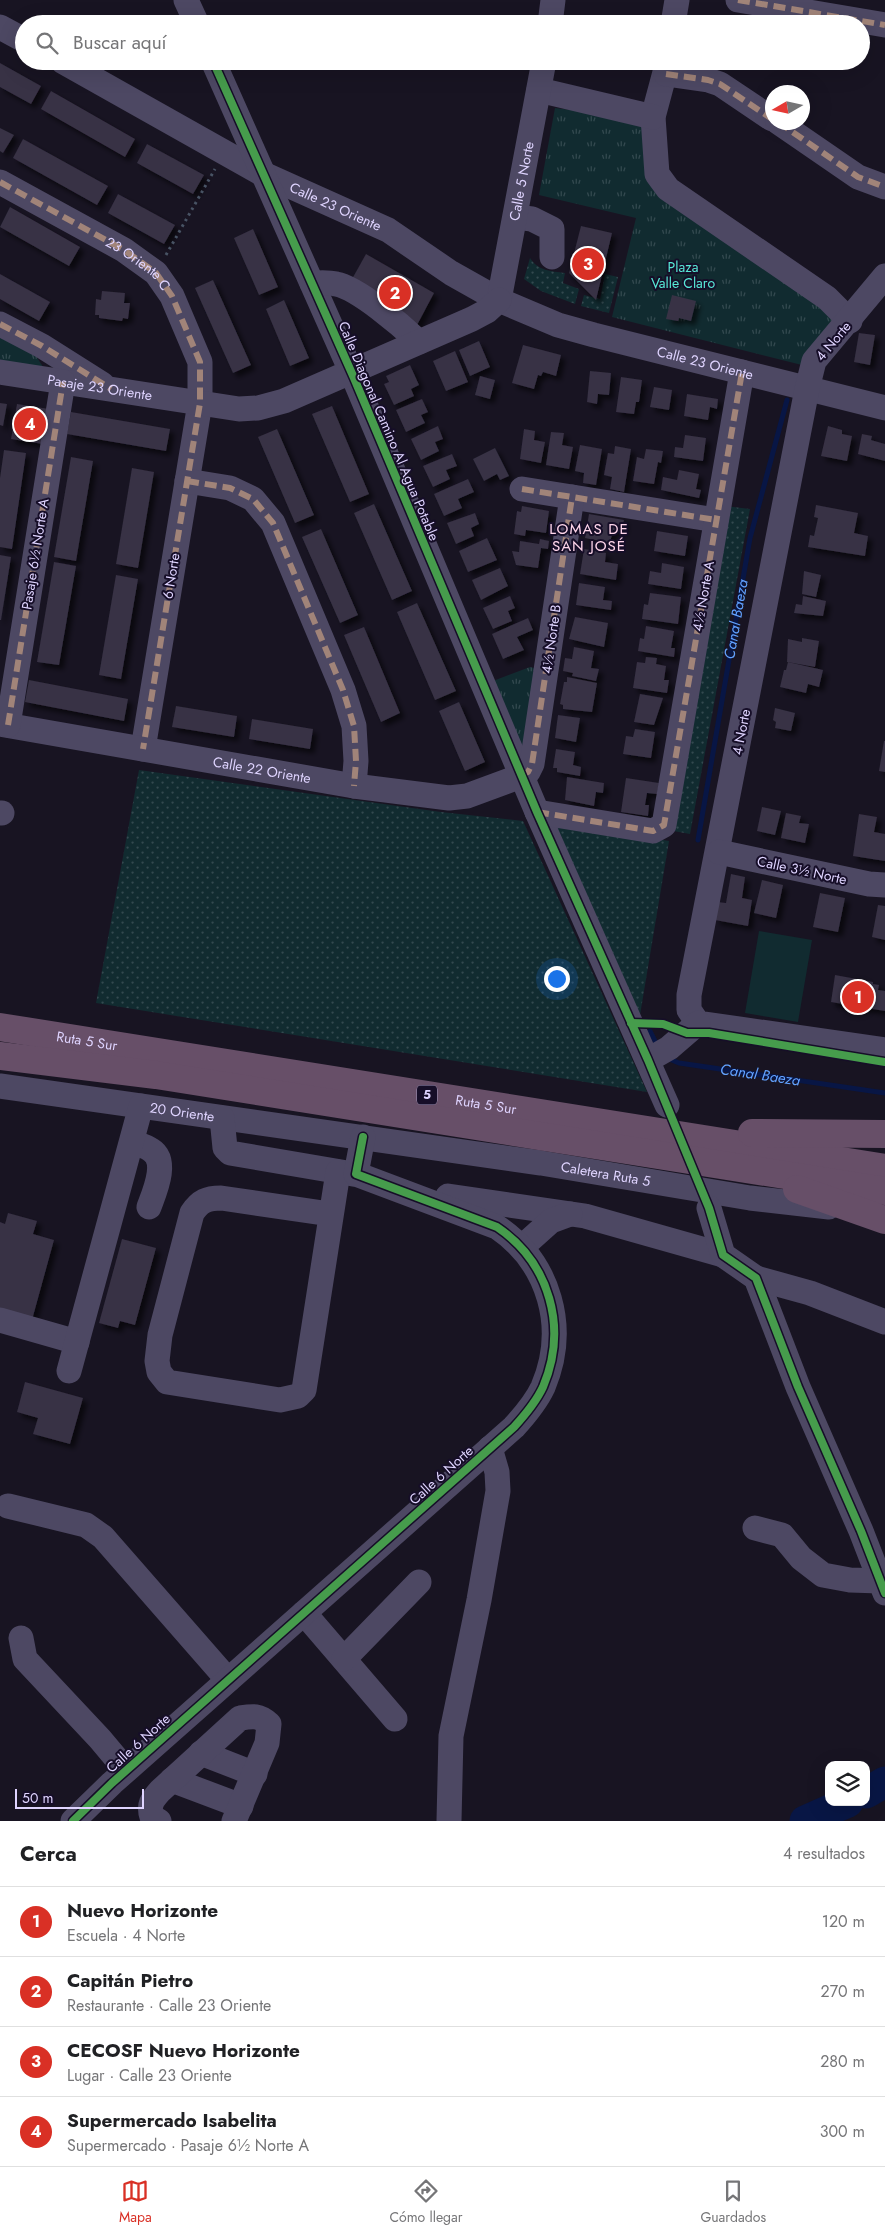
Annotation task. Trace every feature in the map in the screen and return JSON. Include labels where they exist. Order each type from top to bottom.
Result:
[{"type":"highway","name":"Ruta 5 Sur","points":[[0,1027],[885,1168]]},
{"type":"highway","name":"Ruta 5 Sur","points":[[0,1056],[156,1075],[885,1191]]},
{"type":"highway","points":[[643,1130],[885,1134]]},
{"type":"highway","points":[[722,1165],[778,1182],[849,1209],[885,1220]]},
{"type":"street","points":[[186,0],[193,15]]},
{"type":"street","points":[[551,15],[553,0]]},
{"type":"street","points":[[674,15],[677,0]]},
{"type":"street","points":[[738,0],[826,15]]},
{"type":"street","points":[[870,22],[885,25]]},
{"type":"street","points":[[0,27],[15,35]]},
{"type":"street","name":"Calle 23 Oriente","points":[[78,70],[261,173],[388,230],[451,272],[499,300],[558,325],[885,408]]},
{"type":"street","name":"Calle Diagonal Camino Al Agua Potable","points":[[217,70],[261,173],[289,230],[352,372],[537,812],[657,1054],[667,1105]]},
{"type":"street","name":"Calle 5 Norte","points":[[499,300],[542,70]]},
{"type":"street","points":[[666,70],[653,117],[657,174],[668,189],[827,298],[850,321]]},
{"type":"street","points":[[674,70],[720,84],[765,114]]},
{"type":"street","points":[[539,90],[653,117]]},
{"type":"street","points":[[790,130],[858,177],[885,187]]},
{"type":"street","name":"23 Oriente C","points":[[0,182],[124,250],[156,273],[172,296],[200,362],[200,403]]},
{"type":"street","points":[[289,230],[292,215],[296,209],[314,198]]},
{"type":"street","points":[[516,217],[532,219],[552,229],[552,257]]},
{"type":"street","name":"4 Norte","points":[[698,1024],[690,1010],[689,995],[719,852],[803,388],[814,361],[850,321],[885,276]]},
{"type":"street","points":[[312,283],[329,282],[346,288],[380,310],[419,342]]},
{"type":"street","points":[[200,403],[239,409],[271,406],[480,316],[499,300]]},
{"type":"street","points":[[0,324],[42,346],[111,389]]},
{"type":"street","name":"Pasaje 23 Oriente","points":[[0,372],[200,403]]},
{"type":"street","name":"4½ Norte A","points":[[537,812],[653,831],[660,828],[665,820],[742,372]]},
{"type":"street","name":"Pasaje 6½ Norte A","points":[[4,725],[62,382]]},
{"type":"street","name":"6 Norte","points":[[143,749],[200,403]]},
{"type":"street","points":[[187,481],[230,488],[253,499],[273,522],[344,690],[354,726],[356,761],[354,786]]},
{"type":"street","points":[[522,489],[716,520]]},
{"type":"street","name":"4½ Norte B","points":[[521,776],[528,772],[532,764],[572,497]]},
{"type":"street","name":"Calle 22 Oriente","points":[[4,725],[354,786],[458,799],[521,776]]},
{"type":"street","name":"Calle 3½ Norte","points":[[719,852],[869,884],[885,885]]},
{"type":"street","points":[[657,1054],[698,1024],[885,1050]]},
{"type":"street","name":"20 Oriente","points":[[0,1086],[363,1137]]},
{"type":"street","points":[[69,1371],[141,1106]]},
{"type":"street","name":"Calle 6 Norte","points":[[73,1821],[126,1770],[490,1448],[530,1408],[542,1387],[550,1363],[554,1336],[553,1312],[539,1271],[522,1247],[497,1228],[397,1189],[347,1173],[230,1153],[225,1148],[222,1118]]},
{"type":"street","points":[[330,1214],[221,1198],[208,1198],[198,1204],[192,1213],[160,1336],[157,1361],[159,1372],[167,1382],[280,1400],[298,1396],[304,1390],[330,1214],[363,1137]]},
{"type":"street","name":"Caletera Ruta 5","points":[[363,1137],[541,1163],[750,1198],[849,1209]]},
{"type":"street","points":[[132,1142],[152,1150],[157,1156],[159,1173],[149,1207]]},
{"type":"street","points":[[397,1189],[585,1216],[723,1254],[756,1278],[810,1293],[885,1322]]},
{"type":"street","points":[[709,1208],[723,1254]]},
{"type":"street","points":[[522,1247],[551,1221],[570,1214]]},
{"type":"street","points":[[756,1278],[794,1378],[861,1531],[882,1587]]},
{"type":"street","points":[[0,1320],[77,1342]]},
{"type":"street","points":[[448,1821],[451,1736],[479,1600],[498,1491],[498,1472],[490,1448]]},
{"type":"street","points":[[8,1506],[86,1525],[103,1537],[228,1680]]},
{"type":"street","points":[[755,1528],[782,1535],[801,1558],[823,1574],[882,1587]]},
{"type":"street","points":[[344,1659],[419,1582]]},
{"type":"street","points":[[304,1613],[395,1719]]},
{"type":"street","points":[[21,1638],[25,1659],[100,1739],[126,1770]]},
{"type":"street","points":[[159,1821],[152,1817],[150,1803],[172,1780],[240,1718],[254,1716],[262,1718],[269,1724],[266,1744],[238,1813],[172,1780]]},
{"type":"street","points":[[201,1753],[255,1774]]},
{"type":"path","points":[[156,273],[224,152]]},
{"type":"green space","name":"Plaza Valle Claro","points":[[555,108],[654,120],[651,159],[840,317],[802,365],[612,317],[636,218],[539,195]]},
{"type":"green space","points":[[530,258],[541,268],[565,273],[563,283],[579,289],[575,304],[541,291],[524,279]]},
{"type":"green space","points":[[605,274],[618,277],[609,313],[581,306],[584,295],[600,299]]},
{"type":"green space","points":[[0,334],[34,353],[49,376],[0,367]]},
{"type":"green space","points":[[725,506],[750,509],[690,834],[668,830]]},
{"type":"green space","points":[[530,667],[534,668],[525,755],[493,681]]},
{"type":"green space","points":[[139,770],[441,812],[523,821],[647,1092],[96,1003]]},
{"type":"green space","points":[[552,822],[669,841],[639,1021]]},
{"type":"green space","points":[[759,931],[812,940],[798,1022],[745,1013]]},
{"type":"building","points":[[0,63],[41,86],[31,104],[0,87]]},
{"type":"building","points":[[51,91],[135,139],[125,157],[41,109]]},
{"type":"building","points":[[0,128],[14,135],[3,153],[0,151]]},
{"type":"building","points":[[23,139],[108,186],[97,205],[13,158]]},
{"type":"building","points":[[147,144],[204,175],[193,194],[137,163]]},
{"type":"building","points":[[118,194],[175,225],[164,244],[108,213]]},
{"type":"building","points":[[10,207],[80,247],[69,266],[0,227]]},
{"type":"building","points":[[581,226],[612,233],[596,300],[569,273]]},
{"type":"building","points":[[253,229],[278,287],[259,295],[234,238]]},
{"type":"building","points":[[366,254],[434,293],[416,327],[347,288]]},
{"type":"building","points":[[0,274],[50,302],[39,321],[0,299]]},
{"type":"building","points":[[213,280],[251,365],[233,373],[195,288]]},
{"type":"building","points":[[102,291],[125,293],[124,303],[130,303],[128,319],[123,318],[122,321],[99,318],[99,315],[95,315],[96,299],[101,300]]},
{"type":"building","points":[[672,295],[696,301],[691,321],[679,318],[678,321],[666,319]]},
{"type":"building","points":[[284,300],[309,358],[290,366],[266,309]]},
{"type":"building","points":[[859,333],[875,335],[870,365],[854,362]]},
{"type":"building","points":[[479,341],[490,367],[470,376],[459,350]]},
{"type":"building","points":[[523,345],[561,355],[556,376],[543,372],[541,376],[538,375],[534,389],[512,383]]},
{"type":"building","points":[[455,351],[468,382],[446,391],[433,361]]},
{"type":"building","points":[[410,365],[419,385],[411,389],[414,396],[394,405],[384,384],[389,382],[386,376]]},
{"type":"building","points":[[590,371],[611,373],[609,395],[598,394],[597,404],[587,402]]},
{"type":"building","points":[[480,376],[495,380],[490,399],[475,395]]},
{"type":"building","points":[[621,377],[642,380],[639,402],[636,402],[634,414],[616,412]]},
{"type":"building","points":[[654,387],[672,390],[669,410],[650,407]]},
{"type":"building","points":[[687,394],[718,399],[717,409],[710,407],[708,420],[684,416]]},
{"type":"building","points":[[422,399],[428,412],[421,415],[425,423],[406,432],[396,410]]},
{"type":"building","points":[[0,403],[7,404],[3,426],[0,425]]},
{"type":"building","points":[[17,404],[49,409],[43,444],[11,439]]},
{"type":"building","points":[[332,406],[369,494],[350,502],[312,414]]},
{"type":"building","points":[[71,412],[170,429],[166,451],[67,434]]},
{"type":"building","points":[[438,426],[443,439],[435,442],[439,451],[421,460],[411,439]]},
{"type":"building","points":[[828,426],[842,430],[842,434],[852,436],[847,461],[821,456]]},
{"type":"building","points":[[277,429],[314,515],[295,523],[258,437]]},
{"type":"building","points":[[524,429],[535,431],[534,440],[545,442],[541,463],[520,459]]},
{"type":"building","points":[[551,432],[564,433],[562,445],[573,447],[569,469],[546,465]]},
{"type":"building","points":[[862,434],[872,436],[871,440],[885,444],[885,461],[858,454]]},
{"type":"building","points":[[685,435],[706,438],[703,461],[674,457],[675,447],[683,448]]},
{"type":"building","points":[[580,445],[602,449],[596,485],[583,483],[584,473],[575,471]]},
{"type":"building","points":[[615,446],[631,449],[624,492],[610,489],[612,477],[604,475],[608,453],[614,454]]},
{"type":"building","points":[[495,448],[509,476],[500,480],[497,474],[484,481],[473,459]]},
{"type":"building","points":[[646,449],[663,451],[661,463],[658,462],[654,484],[633,481],[637,457],[644,459]]},
{"type":"building","points":[[4,450],[26,453],[12,549],[0,547],[0,478]]},
{"type":"building","points":[[452,454],[457,466],[446,470],[450,479],[433,487],[423,466]]},
{"type":"building","points":[[71,457],[93,461],[76,561],[54,557]]},
{"type":"building","points":[[132,468],[154,472],[138,568],[116,564]]},
{"type":"building","points":[[679,470],[699,474],[696,489],[701,490],[699,498],[661,490],[663,477],[677,480]]},
{"type":"building","points":[[468,479],[474,492],[458,499],[462,508],[444,516],[434,494]]},
{"type":"building","points":[[374,504],[412,591],[392,600],[354,513]]},
{"type":"building","points":[[816,505],[858,513],[854,533],[868,536],[865,556],[808,547],[810,535],[814,536],[818,518],[814,517]]},
{"type":"building","points":[[522,506],[549,511],[546,533],[526,530],[525,536],[514,534],[517,511],[521,512]]},
{"type":"building","points":[[475,513],[479,524],[471,528],[474,536],[456,544],[447,523]]},
{"type":"building","points":[[589,514],[624,520],[622,531],[613,530],[610,543],[585,538]]},
{"type":"building","points":[[321,529],[358,615],[340,623],[302,537]]},
{"type":"building","points":[[657,531],[688,536],[685,556],[654,551]]},
{"type":"building","points":[[487,538],[497,560],[468,572],[459,551]]},
{"type":"building","points":[[540,539],[549,541],[548,549],[541,548],[538,568],[516,565],[512,551],[519,552],[520,541],[539,544]]},
{"type":"building","points":[[584,549],[606,553],[605,562],[618,564],[616,580],[580,574]]},
{"type":"building","points":[[0,555],[11,557],[1,620],[0,620]]},
{"type":"building","points":[[54,562],[76,566],[59,665],[37,662]]},
{"type":"building","points":[[662,563],[684,567],[681,589],[648,584],[650,571],[661,573]]},
{"type":"building","points":[[500,568],[508,586],[481,600],[472,580]]},
{"type":"building","points":[[804,571],[821,575],[816,597],[802,594]]},
{"type":"building","points":[[116,575],[138,579],[121,679],[99,675]]},
{"type":"building","points":[[579,583],[605,587],[603,600],[612,601],[611,610],[576,605]]},
{"type":"building","points":[[650,593],[681,597],[678,624],[642,619],[644,604],[648,605]]},
{"type":"building","points":[[510,596],[515,608],[508,611],[512,621],[493,629],[483,608]]},
{"type":"building","points":[[803,596],[826,601],[823,616],[794,613],[796,604],[802,605]]},
{"type":"building","points":[[417,603],[456,691],[435,700],[397,612]]},
{"type":"building","points":[[575,617],[608,623],[604,647],[569,639]]},
{"type":"building","points":[[528,618],[533,630],[517,637],[524,650],[503,659],[492,634]]},
{"type":"building","points":[[646,626],[674,631],[671,648],[675,648],[674,657],[638,651],[640,638],[644,639]]},
{"type":"building","points":[[364,627],[400,713],[381,722],[344,635]]},
{"type":"building","points":[[802,638],[819,641],[815,667],[787,662],[788,639],[802,642]]},
{"type":"building","points":[[574,647],[594,651],[591,668],[599,669],[596,681],[572,676],[573,673],[563,671],[565,658],[572,659]]},
{"type":"building","points":[[646,657],[657,658],[656,664],[666,666],[664,680],[669,680],[667,693],[633,688],[637,662],[645,663]]},
{"type":"building","points":[[788,662],[823,670],[819,687],[808,684],[806,693],[780,687]]},
{"type":"building","points":[[567,677],[597,683],[592,712],[563,709],[563,705],[560,704],[564,682],[567,682]]},
{"type":"building","points":[[29,680],[128,699],[124,721],[25,702]]},
{"type":"building","points":[[640,694],[663,698],[654,725],[634,722]]},
{"type":"building","points":[[459,702],[485,762],[465,771],[439,711]]},
{"type":"building","points":[[176,706],[237,716],[234,737],[172,727]]},
{"type":"building","points":[[775,708],[795,713],[791,731],[775,728],[776,722],[773,720]]},
{"type":"building","points":[[558,715],[580,718],[576,742],[555,738]]},
{"type":"building","points":[[252,719],[313,729],[310,749],[249,739]]},
{"type":"building","points":[[635,729],[655,732],[651,758],[623,754],[626,736],[633,737]]},
{"type":"building","points":[[885,741],[885,772],[879,771]]},
{"type":"building","points":[[556,749],[575,752],[573,765],[581,767],[580,776],[557,772],[557,768],[553,768]]},
{"type":"building","points":[[567,777],[604,783],[603,793],[596,792],[594,806],[565,800]]},
{"type":"building","points":[[626,778],[659,783],[657,794],[647,793],[645,805],[649,805],[648,816],[621,812]]},
{"type":"building","points":[[762,807],[781,811],[775,835],[757,831]]},
{"type":"building","points":[[786,813],[801,816],[799,823],[809,824],[805,843],[781,838]]},
{"type":"building","points":[[859,814],[877,817],[874,832],[885,834],[885,861],[853,856]]},
{"type":"building","points":[[731,874],[745,877],[742,898],[752,900],[748,926],[715,920],[718,902],[726,903]]},
{"type":"building","points":[[762,880],[783,885],[776,918],[754,913]]},
{"type":"building","points":[[820,893],[845,898],[838,932],[813,927]]},
{"type":"building","points":[[878,905],[885,906],[885,940],[872,937]]},
{"type":"building","points":[[835,975],[873,982],[873,984],[879,985],[878,990],[885,991],[885,1011],[831,1002]]},
{"type":"building","points":[[8,1213],[37,1221],[33,1234],[54,1240],[32,1320],[0,1311],[0,1222],[5,1224]]},
{"type":"building","points":[[122,1239],[156,1248],[135,1325],[120,1321],[118,1328],[99,1323]]},
{"type":"building","points":[[25,1382],[83,1398],[70,1444],[33,1434],[38,1418],[17,1412]]},
{"type":"waterway","name":"Canal Baeza","points":[[698,840],[750,538],[787,400]]},
{"type":"waterway","name":"Canal Baeza","points":[[650,1031],[658,1047]]},
{"type":"waterway","name":"Canal Baeza","points":[[667,1058],[679,1063],[885,1093]]},
{"type":"waterway","name":"Canal Baeza","points":[[870,1791],[885,1782]]},
{"type":"waterway","name":"Canal Baeza","points":[[805,1821],[839,1806]]},
{"type":"marked path","points":[[738,0],[826,15]]},
{"type":"marked path","points":[[870,22],[885,25]]},
{"type":"marked path","points":[[666,74],[708,80],[720,84],[765,114]]},
{"type":"marked path","points":[[790,130],[858,177],[885,187]]},
{"type":"marked path","points":[[0,182],[124,250],[156,273],[172,296],[200,362],[200,403],[143,749]]},
{"type":"marked path","points":[[0,324],[42,346],[111,389]]},
{"type":"marked path","points":[[537,812],[653,831],[664,825],[742,372]]},
{"type":"marked path","points":[[8,725],[63,382]]},
{"type":"marked path","points":[[187,481],[230,488],[253,499],[273,523],[343,690],[354,726],[356,761],[354,786]]},
{"type":"marked path","points":[[522,489],[716,520]]},
{"type":"marked path","points":[[521,776],[528,772],[532,764],[572,497]]},
{"type":"cycle path","points":[[217,70],[354,378],[537,812],[648,1060],[709,1208],[723,1255],[756,1278],[798,1387],[861,1531],[885,1593]]},
{"type":"cycle path","points":[[631,1023],[663,1024],[687,1033],[709,1033],[885,1062]]},
{"type":"cycle path","points":[[73,1821],[112,1783],[514,1427],[530,1408],[543,1387],[550,1365],[554,1342],[553,1320],[549,1298],[541,1278],[530,1259],[515,1242],[497,1227],[356,1174],[363,1137]]},
{"type":"place","name":"CECOSF Nuevo Horizonte","points":[[588,264]]},
{"type":"place","name":"Capitán Pietro","points":[[395,293]]},
{"type":"place","name":"Supermercado Isabelita","points":[[30,424]]},
{"type":"place","name":"Nuevo Horizonte","points":[[858,997]]},
{"type":"district","name":"LOMAS DE SAN JOSÉ","points":[[589,538]]}]
